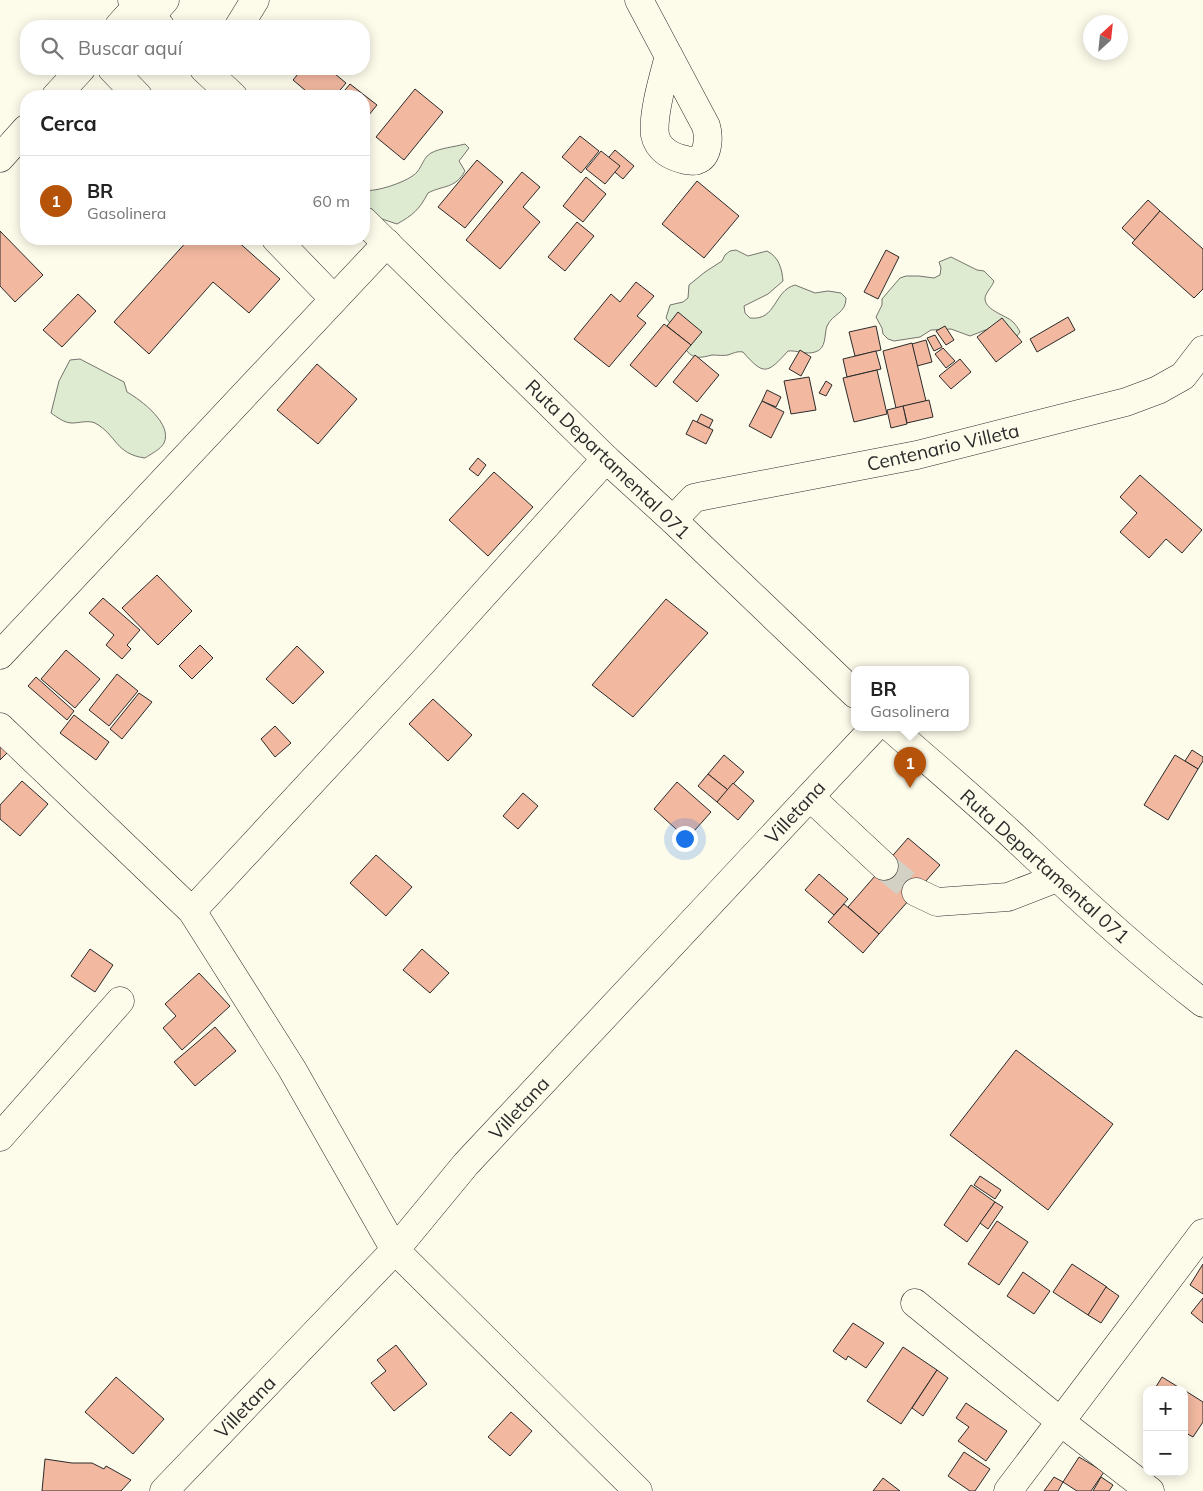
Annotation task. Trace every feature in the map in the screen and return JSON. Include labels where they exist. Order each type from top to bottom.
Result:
[{"type":"street","points":[[243,20],[254,0]]},
{"type":"street","points":[[640,0],[669,56]]},
{"type":"street","points":[[130,20],[149,10]]},
{"type":"street","points":[[62,90],[75,75]]},
{"type":"street","points":[[118,75],[132,90]]},
{"type":"street","points":[[211,75],[227,90]]},
{"type":"street","points":[[0,158],[20,136]]},
{"type":"street","name":"Ruta Departamental 071","points":[[370,227],[606,459],[673,520],[851,690]]},
{"type":"street","points":[[0,655],[387,243]]},
{"type":"street","points":[[282,245],[334,299]]},
{"type":"street","name":"Centenario Villeta","points":[[673,520],[694,498],[917,455],[1126,402],[1158,390],[1183,376],[1203,350]]},
{"type":"street","points":[[192,911],[422,663],[606,459]]},
{"type":"street","points":[[0,727],[192,911],[292,1069],[395,1250],[638,1491]]},
{"type":"street","name":"Villetana","points":[[164,1491],[395,1250],[466,1164],[871,731]]},
{"type":"street","name":"Ruta Departamental 071","points":[[894,731],[1171,979],[1203,1003]]},
{"type":"street","points":[[810,797],[884,866]]},
{"type":"street","points":[[916,892],[937,902],[1008,897],[1057,878]]},
{"type":"street","points":[[0,1137],[120,1001]]},
{"type":"street","points":[[1008,1491],[1203,1233]]},
{"type":"street","points":[[915,1303],[1061,1422],[1150,1491]]},
{"type":"green space","points":[[465,144],[469,148],[459,161],[465,171],[457,181],[428,193],[415,212],[397,224],[370,215],[370,190],[384,188],[407,179],[417,172],[426,157],[435,151]]},
{"type":"green space","points":[[736,250],[748,256],[767,251],[777,260],[782,272],[783,281],[768,294],[744,306],[745,313],[750,318],[759,318],[765,315],[782,293],[795,285],[815,293],[828,291],[841,293],[846,298],[842,310],[832,318],[827,326],[822,348],[809,353],[788,351],[775,364],[766,369],[756,365],[743,352],[704,357],[689,354],[683,344],[680,332],[666,318],[670,305],[683,302],[688,298],[689,285],[722,261],[730,251]]},
{"type":"green space","points":[[951,257],[977,270],[984,271],[994,281],[985,297],[986,303],[992,310],[1010,319],[1020,332],[1016,337],[988,329],[970,336],[951,329],[931,330],[920,337],[894,341],[888,339],[883,334],[876,317],[882,305],[882,299],[900,278],[919,276],[934,278],[940,275],[941,268],[939,262]]},
{"type":"green space","points":[[80,359],[124,382],[127,392],[154,413],[164,428],[166,436],[161,447],[145,458],[135,456],[128,453],[95,423],[69,423],[51,413],[59,381],[70,360]]},
{"type":"building","points":[[297,75],[336,75],[346,83],[340,90],[305,90],[293,80]]},
{"type":"building","points":[[350,84],[358,90],[345,90]]},
{"type":"building","points":[[415,89],[443,112],[404,160],[376,137]]},
{"type":"building","points":[[370,100],[377,105],[370,114]]},
{"type":"building","points":[[580,136],[599,151],[581,173],[562,157]]},
{"type":"building","points":[[615,150],[634,166],[623,179],[604,163]]},
{"type":"building","points":[[601,151],[620,166],[605,184],[586,169]]},
{"type":"building","points":[[477,160],[503,182],[465,228],[438,207]]},
{"type":"building","points":[[522,172],[540,187],[523,207],[540,222],[500,269],[466,240]]},
{"type":"building","points":[[586,177],[606,194],[583,222],[563,206]]},
{"type":"building","points":[[697,181],[739,216],[704,258],[662,224]]},
{"type":"building","points":[[1148,200],[1160,211],[1135,240],[1122,228]]},
{"type":"building","points":[[1160,211],[1203,249],[1203,289],[1194,298],[1132,243]]},
{"type":"building","points":[[577,222],[594,236],[565,271],[548,257]]},
{"type":"building","points":[[0,231],[43,275],[15,302],[0,286]]},
{"type":"building","points":[[184,245],[242,245],[280,279],[249,313],[213,282],[149,354],[114,322]]},
{"type":"building","points":[[886,250],[899,257],[878,299],[864,292]]},
{"type":"building","points":[[636,282],[654,296],[637,316],[646,323],[609,367],[574,339],[611,294],[620,302]]},
{"type":"building","points":[[78,294],[96,311],[62,347],[43,330]]},
{"type":"building","points":[[678,312],[702,332],[691,345],[667,326]]},
{"type":"building","points":[[1068,317],[1075,330],[1037,352],[1030,339]]},
{"type":"building","points":[[1002,318],[1022,342],[996,362],[977,337]]},
{"type":"building","points":[[664,324],[691,345],[656,387],[630,365]]},
{"type":"building","points":[[876,326],[881,350],[855,356],[849,332]]},
{"type":"building","points":[[945,326],[954,340],[946,345],[936,331]]},
{"type":"building","points":[[935,335],[942,347],[934,351],[927,338]]},
{"type":"building","points":[[926,340],[932,362],[917,366],[912,344]]},
{"type":"building","points":[[912,343],[926,401],[896,408],[883,351]]},
{"type":"building","points":[[943,348],[955,361],[946,368],[935,354]]},
{"type":"building","points":[[800,350],[811,357],[801,376],[789,369]]},
{"type":"building","points":[[876,351],[881,369],[847,377],[843,359]]},
{"type":"building","points":[[695,355],[719,375],[697,402],[673,382]]},
{"type":"building","points":[[960,359],[971,372],[951,389],[939,376]]},
{"type":"building","points":[[317,364],[357,399],[318,444],[277,410]]},
{"type":"building","points":[[877,370],[887,414],[854,422],[843,378]]},
{"type":"building","points":[[809,377],[816,410],[791,414],[784,381]]},
{"type":"building","points":[[826,381],[832,385],[826,396],[819,393]]},
{"type":"building","points":[[767,390],[781,397],[776,407],[762,401]]},
{"type":"building","points":[[929,400],[933,417],[907,423],[903,406]]},
{"type":"building","points":[[762,401],[784,412],[771,438],[749,426]]},
{"type":"building","points":[[903,406],[907,424],[891,428],[887,410]]},
{"type":"building","points":[[701,414],[713,420],[709,428],[697,422]]},
{"type":"building","points":[[693,420],[713,430],[706,444],[686,434]]},
{"type":"building","points":[[478,458],[486,465],[478,476],[469,469]]},
{"type":"building","points":[[494,472],[533,507],[488,556],[449,520]]},
{"type":"building","points":[[1140,475],[1202,530],[1182,553],[1166,539],[1149,558],[1120,532],[1137,513],[1120,497]]},
{"type":"building","points":[[157,575],[192,611],[158,645],[122,608]]},
{"type":"building","points":[[103,598],[140,630],[127,645],[131,649],[122,659],[106,645],[114,635],[89,613]]},
{"type":"building","points":[[666,599],[708,633],[633,717],[592,685]]},
{"type":"building","points":[[200,645],[213,658],[192,679],[179,666]]},
{"type":"building","points":[[297,646],[324,672],[293,704],[266,679]]},
{"type":"building","points":[[66,650],[100,679],[75,708],[41,679]]},
{"type":"building","points":[[117,674],[138,691],[109,726],[89,710]]},
{"type":"building","points":[[36,677],[74,711],[67,720],[28,686]]},
{"type":"building","points":[[139,693],[152,702],[122,739],[110,729]]},
{"type":"building","points":[[433,699],[472,735],[448,761],[409,724]]},
{"type":"building","points":[[74,715],[109,742],[96,760],[60,733]]},
{"type":"building","points":[[275,726],[291,743],[275,757],[261,739]]},
{"type":"building","points":[[0,742],[9,751],[0,760]]},
{"type":"building","points":[[1192,750],[1203,757],[1203,761],[1198,769],[1185,761]]},
{"type":"building","points":[[724,755],[744,772],[728,790],[708,774]]},
{"type":"building","points":[[1175,755],[1198,769],[1168,820],[1144,805]]},
{"type":"building","points":[[708,774],[728,790],[717,802],[698,786]]},
{"type":"building","points":[[22,781],[48,804],[20,836],[0,819],[0,805]]},
{"type":"building","points":[[677,782],[711,812],[687,839],[654,809]]},
{"type":"building","points":[[733,783],[754,801],[738,820],[717,802]]},
{"type":"building","points":[[523,793],[538,806],[518,829],[503,816]]},
{"type":"building","points":[[908,838],[940,865],[879,934],[848,907]]},
{"type":"building","points":[[376,855],[412,887],[386,916],[350,883]]},
{"type":"building","points":[[819,874],[848,899],[834,915],[805,890]]},
{"type":"building","points":[[844,904],[879,934],[863,953],[828,922]]},
{"type":"building","points":[[90,949],[113,965],[95,992],[71,976]]},
{"type":"building","points":[[422,949],[449,973],[430,993],[403,970]]},
{"type":"building","points":[[199,973],[230,1006],[182,1050],[163,1028],[176,1016],[165,1004]]},
{"type":"building","points":[[215,1027],[236,1051],[195,1086],[174,1062]]},
{"type":"building","points":[[1016,1050],[1113,1124],[1048,1210],[950,1135]]},
{"type":"building","points":[[980,1176],[1001,1190],[995,1199],[974,1185]]},
{"type":"building","points":[[971,1185],[995,1202],[967,1242],[944,1225]]},
{"type":"building","points":[[995,1202],[1003,1207],[988,1229],[980,1223]]},
{"type":"building","points":[[997,1221],[1028,1242],[999,1285],[968,1264]]},
{"type":"building","points":[[1072,1264],[1107,1287],[1088,1315],[1053,1292]]},
{"type":"building","points":[[1203,1264],[1203,1294],[1190,1285]]},
{"type":"building","points":[[1023,1272],[1050,1291],[1034,1314],[1007,1296]]},
{"type":"building","points":[[1106,1287],[1119,1296],[1101,1323],[1088,1315]]},
{"type":"building","points":[[1203,1298],[1203,1323],[1191,1313]]},
{"type":"building","points":[[853,1323],[884,1343],[866,1368],[848,1356],[846,1360],[833,1351]]},
{"type":"building","points":[[396,1345],[427,1384],[394,1411],[371,1383],[386,1371],[377,1360]]},
{"type":"building","points":[[903,1347],[937,1370],[901,1424],[867,1401]]},
{"type":"building","points":[[937,1370],[948,1378],[923,1416],[912,1408]]},
{"type":"building","points":[[116,1377],[164,1419],[133,1454],[85,1412]]},
{"type":"building","points":[[1162,1377],[1177,1386],[1156,1386]]},
{"type":"building","points":[[1188,1393],[1203,1402],[1203,1422],[1193,1437],[1188,1434]]},
{"type":"building","points":[[966,1403],[1007,1431],[986,1461],[958,1441],[969,1427],[956,1418]]},
{"type":"building","points":[[511,1412],[532,1431],[510,1456],[488,1437]]},
{"type":"building","points":[[964,1452],[990,1469],[975,1491],[970,1491],[948,1476]]},
{"type":"building","points":[[1079,1457],[1104,1472],[1091,1491],[1077,1491],[1063,1482]]},
{"type":"building","points":[[45,1459],[72,1463],[92,1463],[104,1469],[106,1466],[131,1480],[121,1491],[42,1491]]},
{"type":"building","points":[[1054,1477],[1063,1482],[1058,1491],[1044,1491]]},
{"type":"building","points":[[1101,1477],[1113,1485],[1109,1491],[1093,1491]]},
{"type":"building","points":[[883,1478],[900,1491],[873,1491]]},
{"type":"tunnel","points":[[884,866],[916,892]]},
{"type":"place","name":"BR","points":[[910,788]]}]
